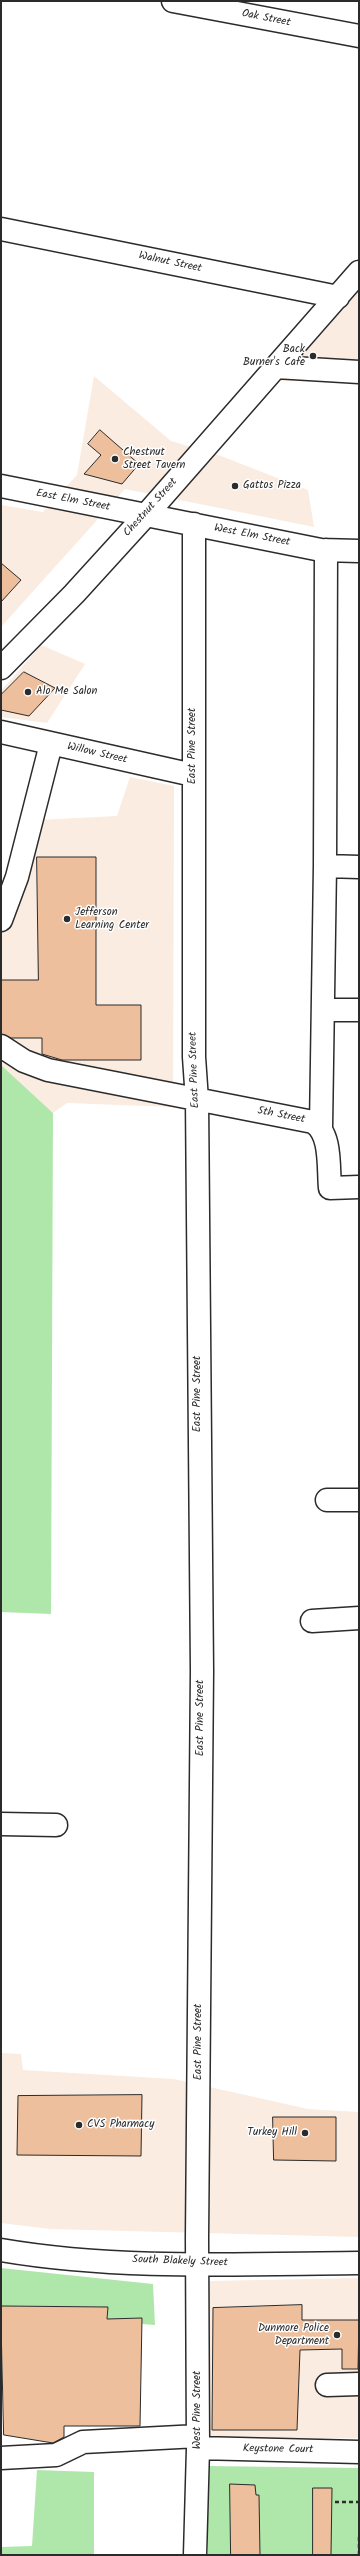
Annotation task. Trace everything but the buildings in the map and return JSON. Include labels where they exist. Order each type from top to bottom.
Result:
[{"type":"street","name":"Oak Street","points":[[173,1],[359,36]]},
{"type":"street","name":"Walnut Street","points":[[1,229],[338,297]]},
{"type":"street","name":"Chestnut Street","points":[[1,668],[74,594],[146,515],[359,272]]},
{"type":"street","points":[[276,367],[359,372]]},
{"type":"street","name":"East Elm Street","points":[[1,486],[146,515]]},
{"type":"street","name":"West Elm Street","points":[[146,515],[326,550],[359,551]]},
{"type":"street","name":"East Pine Street","points":[[194,524],[194,1057],[197,1100],[202,1671],[197,2264]]},
{"type":"street","points":[[326,550],[325,866],[321,1127],[325,1137],[330,1188],[359,1187]]},
{"type":"street","name":"Willow Street","points":[[1,732],[193,776]]},
{"type":"street","points":[[1,920],[17,877],[51,744]]},
{"type":"street","points":[[325,866],[359,867]]},
{"type":"street","points":[[323,1010],[359,1010]]},
{"type":"street","name":"5th Street","points":[[1,1046],[24,1061],[48,1070],[304,1120],[321,1127]]},
{"type":"street","points":[[327,1500],[359,1500]]},
{"type":"street","points":[[312,1621],[359,1618]]},
{"type":"street","points":[[1,1824],[56,1825]]},
{"type":"street","name":"South Blakely Street","points":[[1,2250],[76,2258],[197,2264],[359,2263]]},
{"type":"street","name":"West Pine Street","points":[[195,2555],[198,2442],[197,2264]]},
{"type":"street","points":[[327,2384],[359,2384]]},
{"type":"street","name":"Keystone Court","points":[[1,2458],[56,2455],[83,2442],[198,2442],[359,2452]]},
{"type":"path","points":[[335,2502],[359,2502]]},
{"type":"path","points":[[359,2537],[359,2555]]},
{"type":"shaded area","points":[[356,286],[359,288],[359,382],[281,381]]},
{"type":"shaded area","points":[[94,376],[171,441],[216,454],[308,490],[314,527],[125,489],[1,627],[1,505],[43,512],[77,475]]},
{"type":"shaded area","points":[[41,645],[85,664],[47,723],[1,717],[1,691]]},
{"type":"shaded area","points":[[130,777],[174,786],[173,1107],[67,1103],[53,1113],[1,1065],[1,890],[13,888],[18,821],[117,816]]},
{"type":"shaded area","points":[[1,2053],[21,2054],[23,2070],[174,2079],[308,2109],[359,2112],[359,2237],[50,2229],[1,2223]]},
{"type":"shaded area","points":[[359,2278],[359,2438],[198,2441],[209,2281]]},
{"type":"green space","points":[[1,1065],[53,1113],[51,1614],[1,1612]]},
{"type":"green space","points":[[1,2268],[153,2284],[155,2325],[142,2324],[142,2318],[107,2319],[108,2307],[1,2306]]},
{"type":"green space","points":[[208,2466],[359,2468],[359,2555],[208,2555]]},
{"type":"green space","points":[[37,2470],[94,2472],[94,2555],[1,2555],[1,2547],[32,2546]]},
{"type":"place","name":"Back Burner's Cafe","points":[[313,356]]},
{"type":"place","name":"Chestnut Street Tavern","points":[[115,459]]},
{"type":"place","name":"Gattos Pizza","points":[[235,486]]},
{"type":"place","name":"Alo Me Salon","points":[[28,692]]},
{"type":"place","name":"Jefferson Learning Center","points":[[67,919]]},
{"type":"place","name":"CVS Pharmacy","points":[[79,2125]]},
{"type":"place","name":"Turkey Hill","points":[[305,2133]]},
{"type":"place","name":"Dunmore Police Department","points":[[337,2335]]}]
